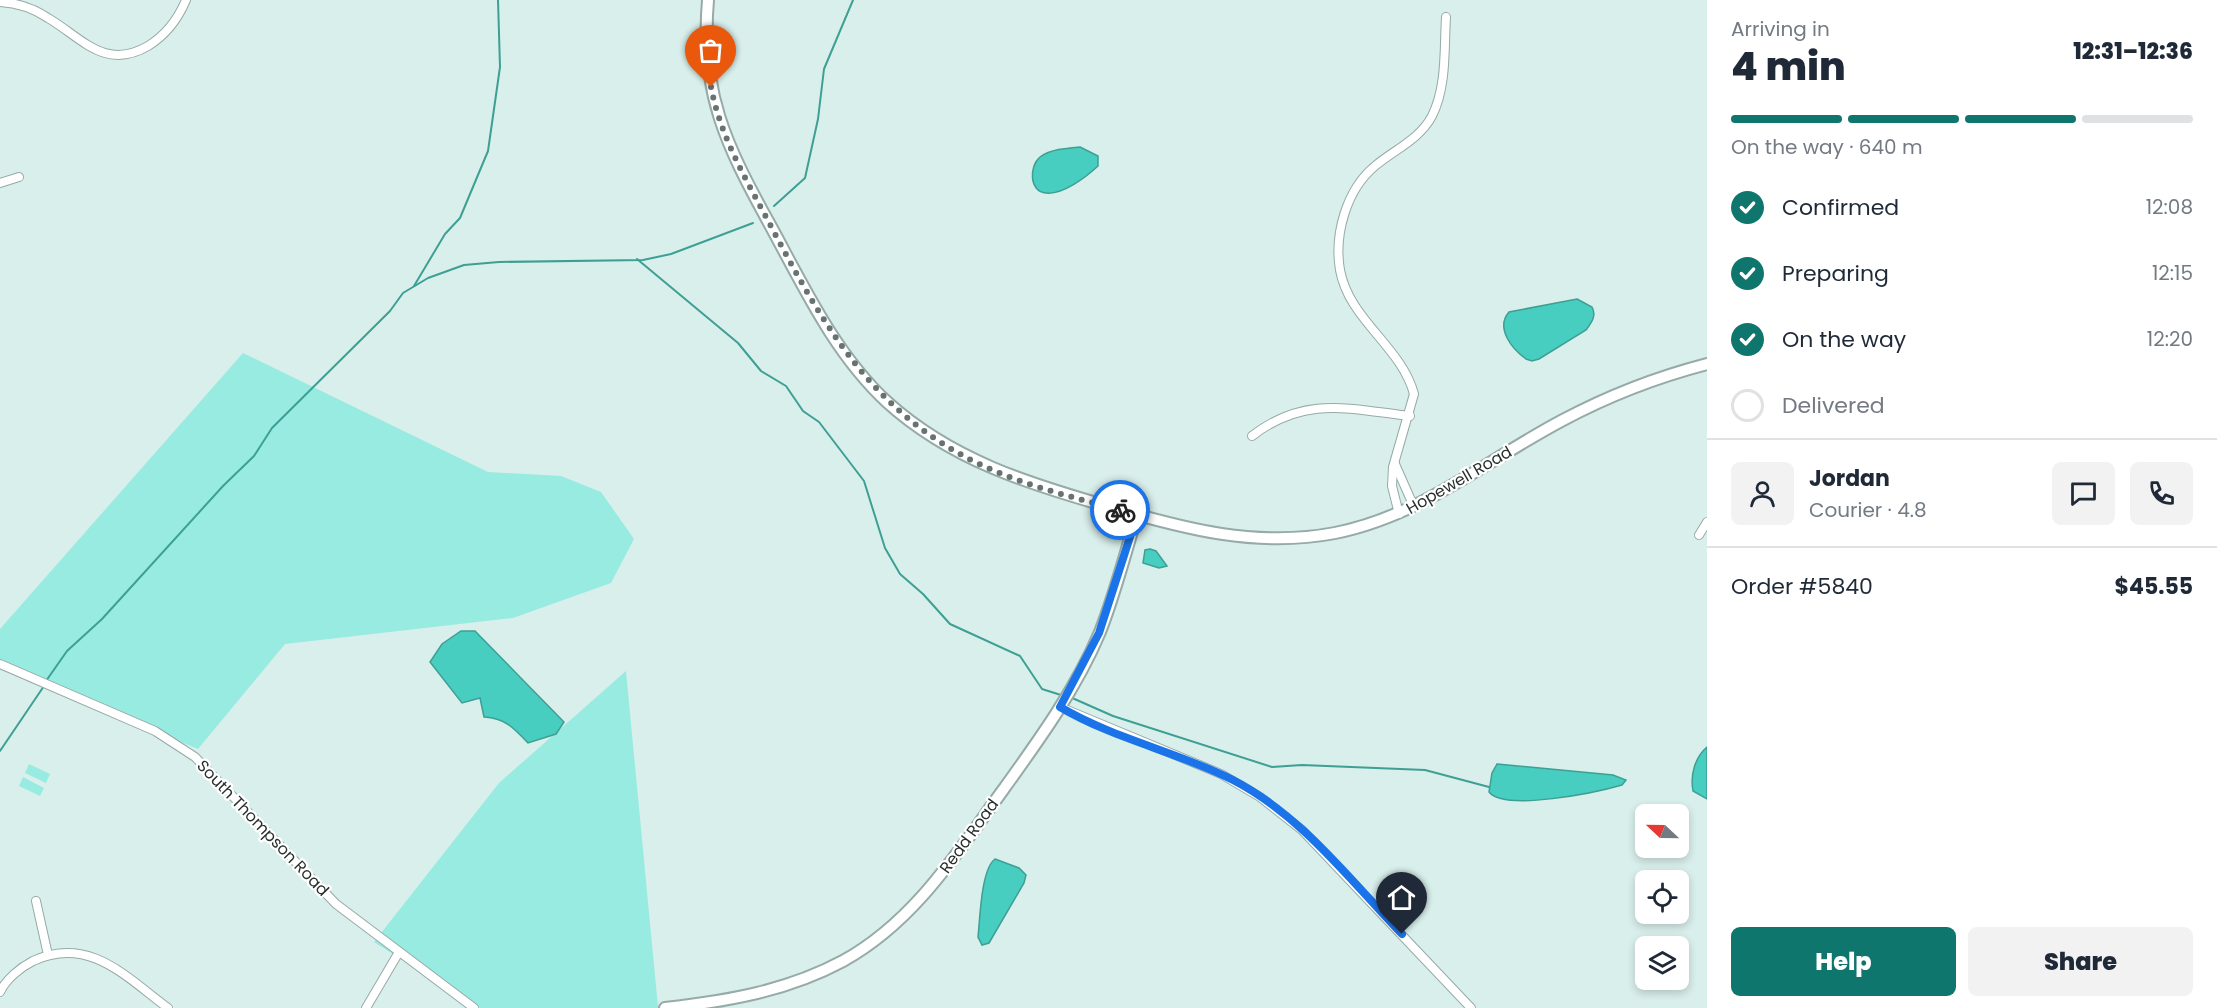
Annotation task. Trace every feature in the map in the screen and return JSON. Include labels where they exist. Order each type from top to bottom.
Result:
[{"type":"street","points":[[0,2],[35,10],[93,49],[121,54],[137,51],[155,41],[176,20],[186,0]]},
{"type":"street","name":"Hopewell Road","points":[[708,0],[708,69],[723,132],[736,164],[803,286],[856,367],[887,402],[921,429],[979,464],[1040,487],[1137,515],[1224,536],[1271,539],[1335,533],[1399,514],[1602,400],[1644,383],[1707,364]]},
{"type":"street","points":[[1399,514],[1392,486],[1394,463],[1414,401],[1412,387],[1395,353],[1348,296],[1340,271],[1339,246],[1346,208],[1359,183],[1375,166],[1418,135],[1433,115],[1442,83],[1446,17]]},
{"type":"street","points":[[0,183],[19,177]]},
{"type":"street","points":[[1252,436],[1273,422],[1316,407],[1410,416]]},
{"type":"street","points":[[1394,463],[1413,507]]},
{"type":"street","name":"Redd Road","points":[[665,1008],[712,1006],[818,973],[870,944],[893,926],[923,896],[946,868],[1060,707],[1099,633],[1137,515]]},
{"type":"street","points":[[1699,535],[1707,522]]},
{"type":"street","name":"South Thompson Road","points":[[0,664],[155,731],[195,757],[336,904],[474,1008]]},
{"type":"street","points":[[1060,707],[1221,774],[1260,797],[1314,842],[1471,1008]]},
{"type":"street","points":[[36,902],[48,955]]},
{"type":"street","points":[[366,1008],[399,952]]},
{"type":"street","points":[[0,992],[23,966],[48,955],[81,953],[101,959],[168,1008]]},
{"type":"shaded area","points":[[1080,147],[1098,156],[1098,166],[1067,188],[1053,193],[1040,192],[1032,178],[1036,161],[1044,154],[1065,148]]},
{"type":"shaded area","points":[[1577,299],[1592,307],[1593,319],[1586,330],[1539,359],[1532,361],[1526,359],[1507,338],[1504,325],[1509,312]]},
{"type":"shaded area","points":[[243,353],[488,472],[561,476],[601,492],[634,539],[611,583],[513,618],[285,644],[198,749],[100,709],[0,662],[0,629]]},
{"type":"shaded area","points":[[1145,550],[1156,551],[1167,566],[1159,568],[1143,563]]},
{"type":"shaded area","points":[[461,631],[475,631],[564,722],[556,734],[528,743],[509,725],[498,719],[484,717],[480,698],[462,703],[430,662],[442,644]]},
{"type":"shaded area","points":[[626,671],[658,1007],[712,1005],[726,1008],[470,1008],[458,996],[374,942],[499,783]]},
{"type":"shaded area","points":[[1707,747],[1707,799],[1693,791],[1692,779],[1694,767]]},
{"type":"shaded area","points":[[29,764],[50,774],[46,783],[25,773]]},
{"type":"shaded area","points":[[1497,764],[1613,775],[1626,780],[1622,785],[1574,796],[1513,800],[1498,798],[1489,792],[1492,773]]},
{"type":"shaded area","points":[[23,777],[44,788],[40,796],[19,786]]},
{"type":"shaded area","points":[[995,859],[1019,868],[1026,875],[1024,883],[989,943],[982,945],[978,937],[982,895],[990,864]]},
{"type":"waterway","points":[[414,286],[445,234],[460,218],[488,151],[500,67],[498,0]]},
{"type":"waterway","points":[[774,206],[805,178],[818,119],[824,69],[853,0]]},
{"type":"waterway","points":[[46,681],[67,651],[102,619],[223,486],[254,456],[272,428],[390,311],[403,293],[428,278],[464,265],[499,262],[643,260],[671,254],[753,223]]},
{"type":"waterway","points":[[637,259],[738,343],[761,371],[786,386],[803,411],[819,422],[864,481],[885,548],[900,574],[923,594],[950,624],[1020,656],[1042,689],[1064,696]]},
{"type":"waterway","points":[[0,751],[44,686]]},
{"type":"waterway","points":[[1070,697],[1113,716],[1272,767],[1302,765],[1425,770],[1489,787]]},
{"type":"way so far","points":[[711,87],[723,132],[736,164],[803,286],[842,349],[887,402],[921,429],[979,464],[1040,487],[1120,510]]},
{"type":"route","points":[[1120,510],[1137,515],[1099,633],[1060,707],[1072,714],[1221,774],[1245,787],[1302,830],[1402,934]]}]
